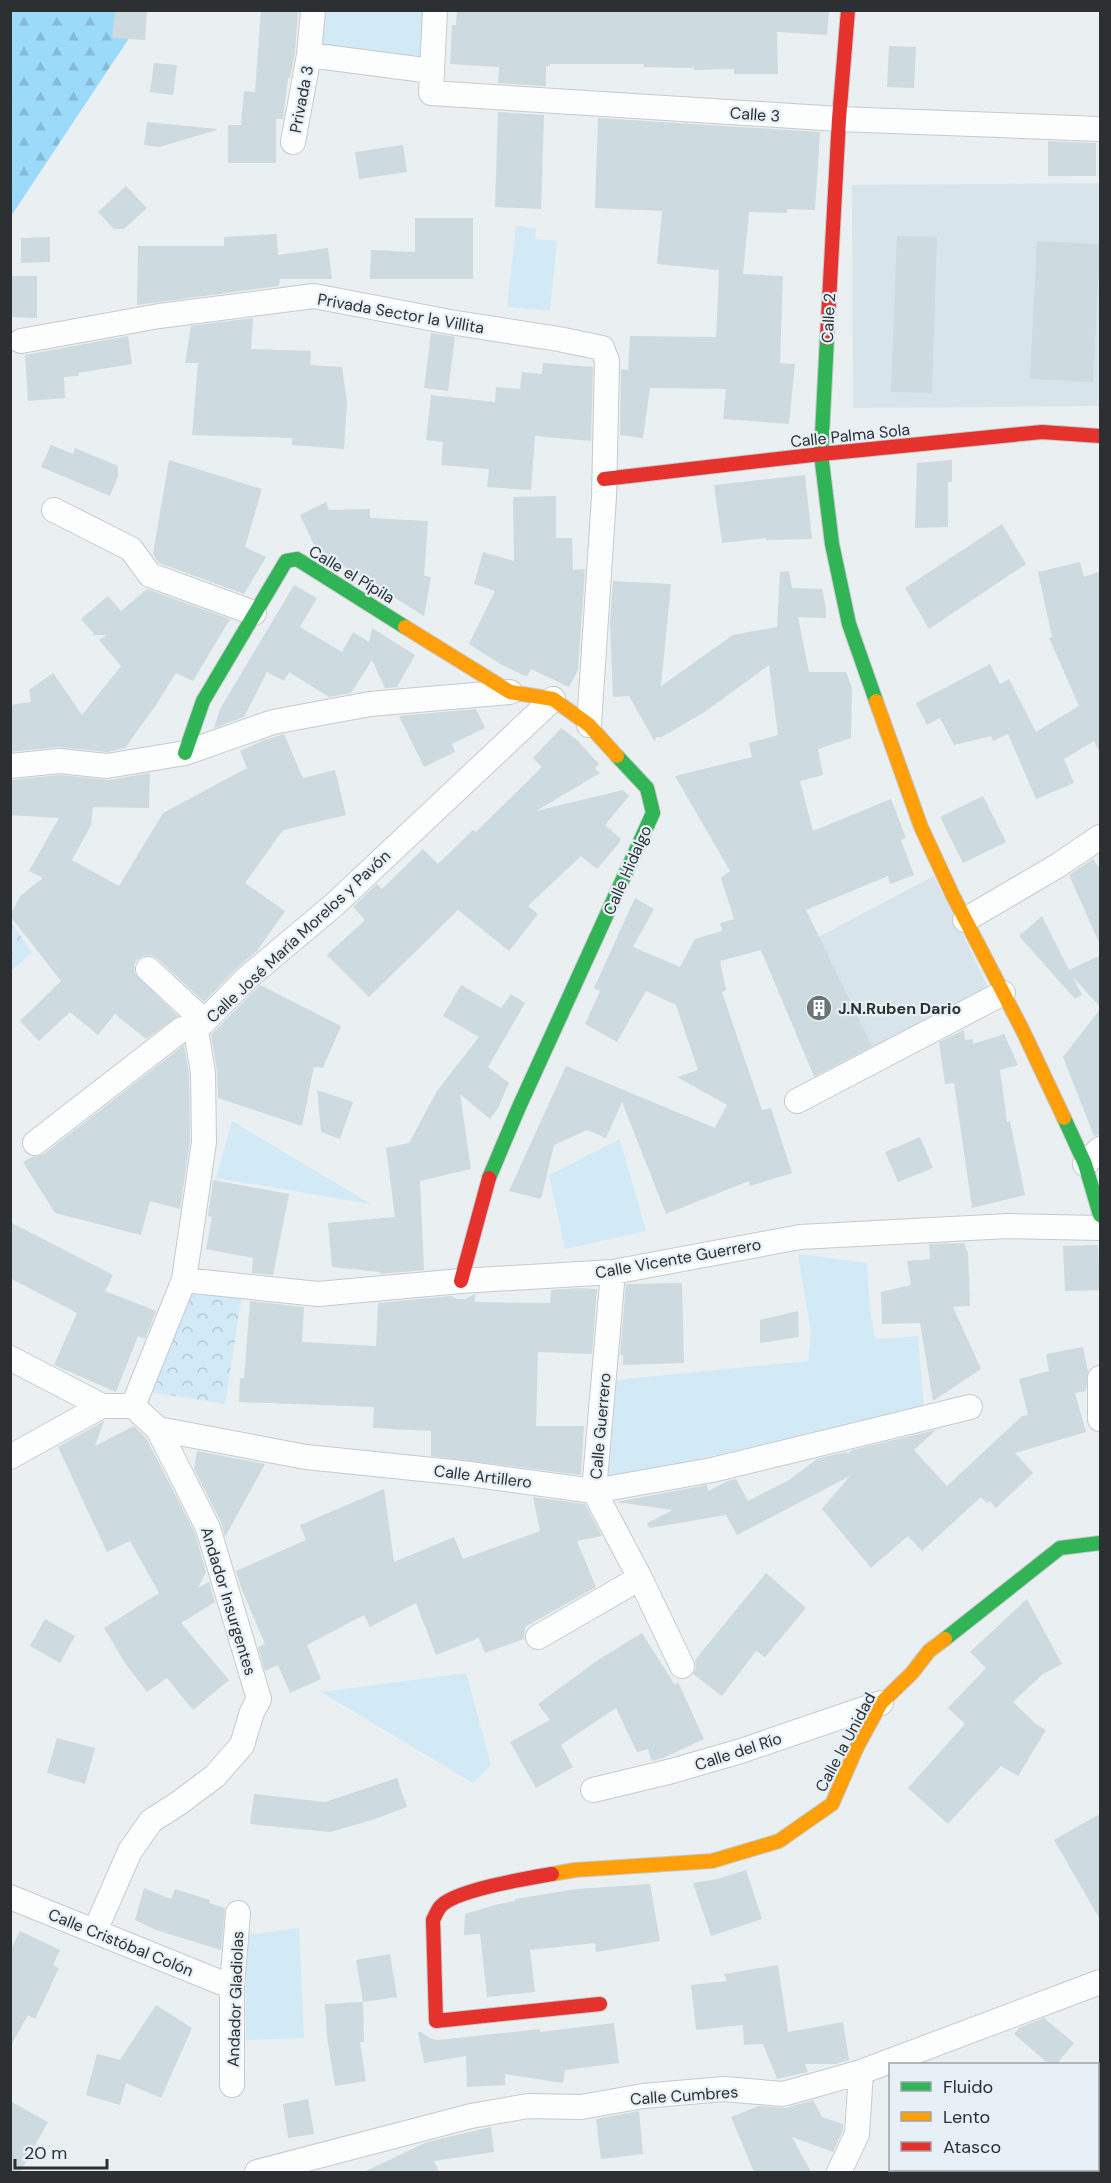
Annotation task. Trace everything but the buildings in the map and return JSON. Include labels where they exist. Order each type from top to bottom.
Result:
[{"type":"street","name":"Privada 3","points":[[293,142],[309,56],[313,10]]},
{"type":"street","name":"Calle 3","points":[[435,10],[431,93],[839,119],[1101,129]]},
{"type":"street","name":"Calle 2","points":[[848,10],[839,119],[821,454],[832,544],[849,624],[921,827],[1003,993],[1093,1156],[1101,1215]]},
{"type":"street","points":[[309,56],[432,70]]},
{"type":"street","name":"Privada Sector la Villita","points":[[21,341],[159,316],[315,296],[602,348],[607,361],[604,479]]},
{"type":"street","name":"Calle Palma Sola","points":[[604,479],[1042,432],[1101,436]]},
{"type":"street","points":[[589,724],[604,479]]},
{"type":"street","points":[[54,510],[131,549],[150,575],[254,613]]},
{"type":"street","name":"Calle el Pípila","points":[[185,753],[203,701],[286,561],[297,559],[510,692],[553,699],[589,724]]},
{"type":"street","points":[[10,766],[59,761],[107,766],[185,753],[284,720],[370,704],[510,692]]},
{"type":"street","name":"Calle José María Morelos y Pavón","points":[[133,1406],[184,1280],[204,1142],[200,1026],[247,978],[335,904],[553,699]]},
{"type":"street","name":"Calle Hidalgo","points":[[461,1281],[493,1169],[653,813],[647,788],[589,724]]},
{"type":"street","points":[[965,920],[1057,866],[1101,837]]},
{"type":"street","points":[[148,969],[200,1026]]},
{"type":"street","points":[[796,1101],[1003,993]]},
{"type":"street","points":[[35,1143],[182,1029],[200,1026]]},
{"type":"street","name":"Calle Vicente Guerrero","points":[[184,1280],[318,1294],[461,1281],[613,1272],[800,1237],[1008,1226],[1101,1228]]},
{"type":"street","name":"Calle Guerrero","points":[[613,1272],[594,1491],[640,1578],[682,1666]]},
{"type":"street","points":[[10,1358],[102,1406],[133,1406],[158,1429]]},
{"type":"street","points":[[1101,1378],[1101,1419]]},
{"type":"street","points":[[10,1457],[102,1406]]},
{"type":"street","name":"Calle Artillero","points":[[158,1429],[306,1457],[462,1473],[594,1491],[712,1470],[970,1407]]},
{"type":"street","name":"Andador Insurgentes","points":[[95,1931],[130,1851],[151,1821],[215,1776],[242,1745],[252,1712],[259,1699],[208,1528],[158,1429]]},
{"type":"street","name":"Calle la Unidad","points":[[600,2004],[436,2021],[433,1920],[440,1907],[451,1899],[505,1882],[575,1870],[712,1861],[779,1841],[832,1804],[857,1747],[881,1703],[912,1673],[929,1651],[1060,1548],[1101,1543]]},
{"type":"street","points":[[538,1636],[640,1578]]},
{"type":"street","name":"Calle del Río","points":[[593,1790],[672,1772],[881,1703]]},
{"type":"street","name":"Calle Cristóbal Colón","points":[[10,1897],[232,1987]]},
{"type":"street","name":"Andador Gladiolas","points":[[232,2085],[232,1987],[238,1913]]},
{"type":"street","name":"Calle Cumbres","points":[[257,2172],[471,2116],[528,2106],[581,2107],[642,2096],[724,2089],[783,2094],[861,2072],[1101,1982]]},
{"type":"street","points":[[839,2172],[857,2134],[861,2072]]},
{"type":"shaded area","points":[[1100,183],[1100,406],[853,408],[852,185]]},
{"type":"shaded area","points":[[934,876],[988,987],[816,1081],[767,964]]},
{"type":"green space","points":[[11,11],[147,11],[11,216]]},
{"type":"green space","points":[[316,11],[428,11],[424,60],[313,43]]},
{"type":"green space","points":[[516,226],[536,228],[535,239],[557,241],[550,311],[507,307]]},
{"type":"green space","points":[[11,923],[32,952],[11,971]]},
{"type":"green space","points":[[232,1121],[371,1204],[216,1178]]},
{"type":"green space","points":[[620,1139],[646,1231],[565,1249],[549,1175]]},
{"type":"green space","points":[[798,1254],[867,1263],[870,1309],[875,1339],[918,1336],[924,1409],[606,1479],[616,1380],[808,1361],[811,1333]]},
{"type":"green space","points":[[185,1287],[243,1289],[225,1404],[151,1392]]},
{"type":"green space","points":[[466,1673],[491,1765],[473,1783],[321,1692]]},
{"type":"green space","points":[[299,1928],[304,2038],[246,2040],[246,1935]]},
{"type":"traffic: fast","points":[[827,338],[821,454],[832,544],[849,624],[876,701]]},
{"type":"traffic: fast","points":[[185,753],[203,701],[286,561],[297,559],[405,627]]},
{"type":"traffic: fast","points":[[489,1178],[653,813],[647,788],[617,756]]},
{"type":"traffic: fast","points":[[1064,1118],[1085,1164],[1100,1215]]},
{"type":"traffic: fast","points":[[945,1639],[1060,1548],[1100,1543]]},
{"type":"traffic: slow","points":[[405,627],[510,692],[553,699],[589,725],[617,756]]},
{"type":"traffic: slow","points":[[876,701],[921,827],[1064,1118]]},
{"type":"traffic: slow","points":[[552,1874],[575,1870],[712,1861],[779,1841],[832,1804],[857,1747],[881,1703],[912,1673],[929,1651],[945,1639]]},
{"type":"traffic: jam","points":[[827,338],[839,119],[848,10]]},
{"type":"traffic: jam","points":[[604,479],[1042,432],[1100,436]]},
{"type":"traffic: jam","points":[[461,1281],[489,1178]]},
{"type":"traffic: jam","points":[[552,1874],[476,1890],[460,1895],[440,1907],[433,1920],[436,2021],[600,2004]]},
{"type":"place","name":"J.N.Ruben Dario","points":[[819,1008]]}]
